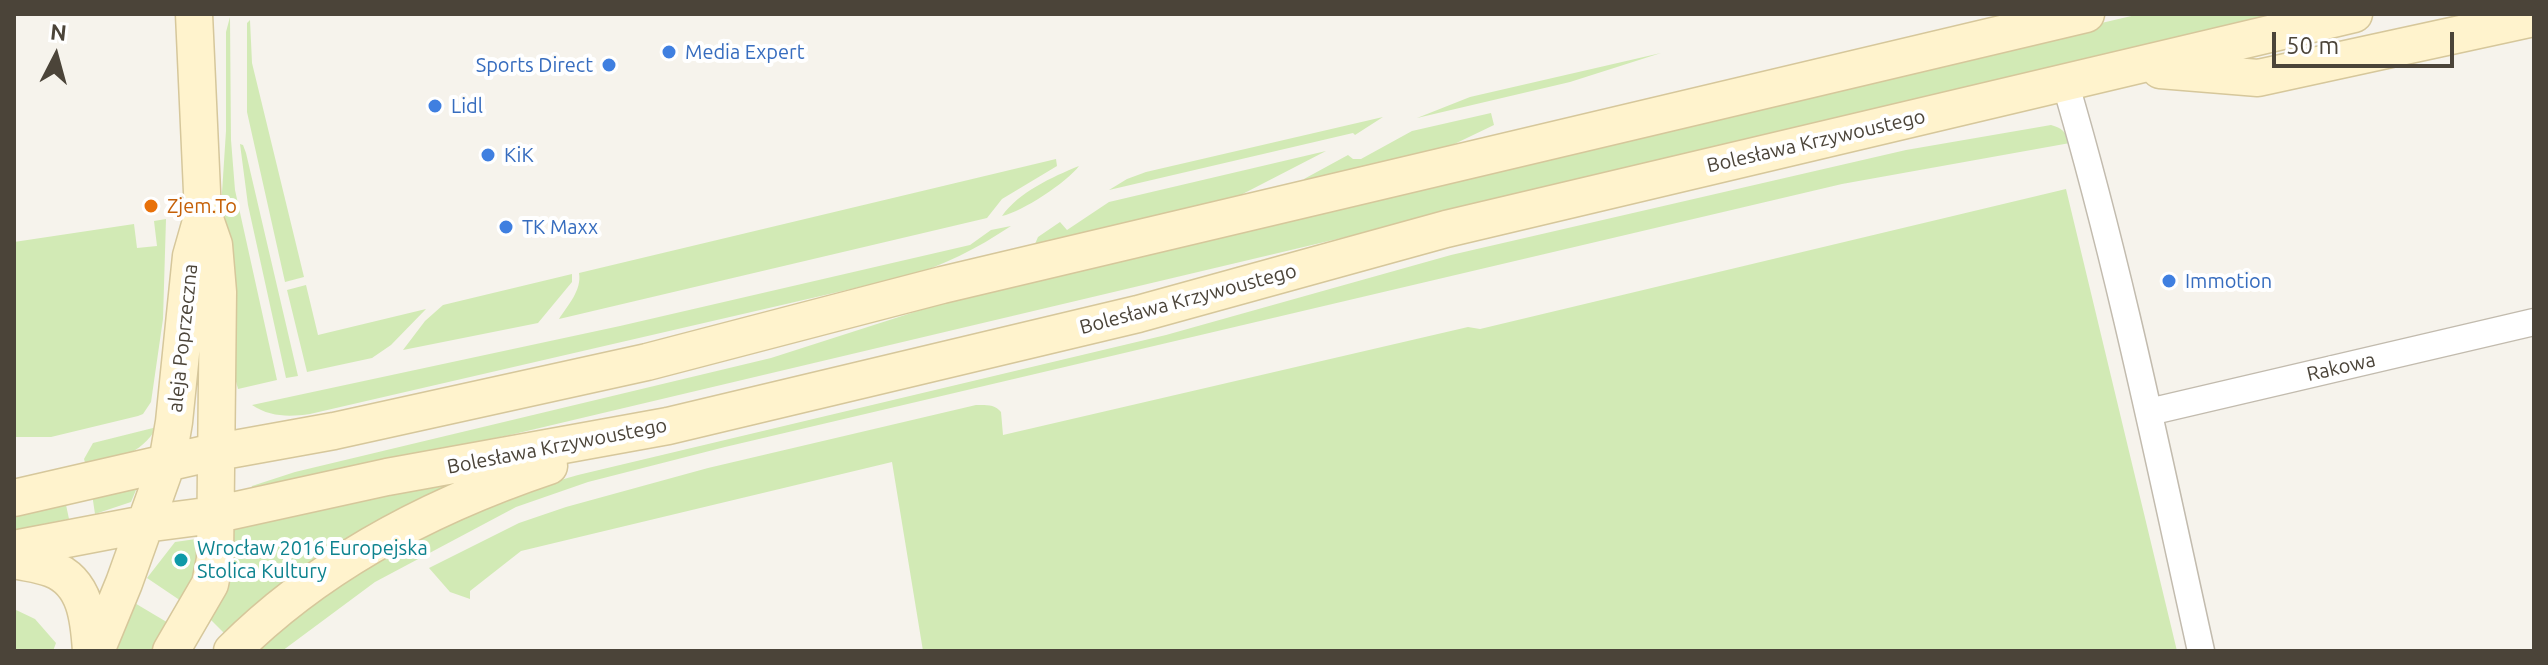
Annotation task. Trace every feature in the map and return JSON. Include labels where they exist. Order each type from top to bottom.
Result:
[{"type":"main road","name":"aleja Poprzeczna","points":[[171,651],[210,584],[215,559],[218,292],[214,245],[203,214],[194,14]]},
{"type":"main road","points":[[14,498],[215,452],[334,431],[647,362],[942,285],[2086,14]]},
{"type":"main road","name":"Bolesława Krzywoustego","points":[[14,549],[145,524],[214,515],[387,477],[668,426],[1138,314],[1461,225],[2354,14]]},
{"type":"main road","points":[[2126,68],[2258,78],[2534,18]]},
{"type":"main road","name":"aleja Poprzeczna","points":[[94,651],[167,463],[179,386],[191,256],[203,214]]},
{"type":"main road","points":[[232,651],[289,602],[349,559],[394,532],[496,485],[668,426]]},
{"type":"main road","points":[[14,560],[60,572],[73,585],[88,611],[94,651]]},
{"type":"street","points":[[2065,82],[2094,185],[2149,412],[2201,651]]},
{"type":"street","name":"Rakowa","points":[[2149,412],[2534,322]]},
{"type":"green space","points":[[2140,14],[2287,14],[510,435],[251,489],[252,486],[295,472],[771,358],[955,299],[1506,162]]},
{"type":"green space","points":[[230,17],[231,140],[235,190],[277,380],[238,389],[231,363],[221,208],[226,131],[226,32]]},
{"type":"green space","points":[[250,20],[252,63],[304,277],[285,282],[247,112],[247,23]]},
{"type":"green space","points":[[1661,53],[1570,82],[1417,118],[1470,97]]},
{"type":"green space","points":[[1491,113],[1494,125],[1444,149],[1305,183],[1304,179],[1348,155],[1361,159],[1412,131]]},
{"type":"green space","points":[[1383,117],[1355,135],[1109,190],[1146,172]]},
{"type":"green space","points":[[2051,125],[2063,131],[2070,143],[1842,184],[588,482],[516,507],[375,582],[282,651],[251,651],[288,619],[398,546],[529,489],[1166,335],[1451,255],[1906,150]]},
{"type":"green space","points":[[240,144],[246,153],[298,376],[286,378],[248,205]]},
{"type":"green space","points":[[1326,151],[1231,200],[1035,244],[1038,237],[1060,222],[1067,230],[1109,202]]},
{"type":"green space","points":[[1056,159],[1057,166],[1002,199],[987,218],[559,319],[576,291],[579,273]]},
{"type":"green space","points":[[1079,166],[1044,196],[1002,216],[1009,207],[1047,180]]},
{"type":"green space","points":[[2066,189],[2177,651],[923,651],[892,462],[521,551],[470,591],[470,599],[450,592],[429,568],[519,523],[566,507],[708,468],[976,405],[999,409],[1003,435],[1468,327],[1480,329]]},
{"type":"green space","points":[[166,219],[163,319],[151,402],[143,414],[51,437],[14,437],[14,242],[134,224],[137,248],[157,246],[154,221]]},
{"type":"green space","points":[[1011,226],[959,256],[903,277],[310,414],[280,415],[252,405],[620,326],[970,245],[991,230]]},
{"type":"green space","points":[[572,274],[572,282],[538,323],[403,350],[425,321],[443,305]]},
{"type":"green space","points":[[306,285],[318,335],[426,309],[391,345],[372,358],[307,372],[287,290]]},
{"type":"green space","points":[[157,427],[135,450],[86,466],[84,459],[93,443]]},
{"type":"green space","points":[[478,470],[228,637],[207,616],[230,530]]},
{"type":"green space","points":[[134,487],[136,490],[131,502],[95,514],[92,494]]},
{"type":"green space","points":[[65,500],[69,519],[14,530],[14,512]]},
{"type":"green space","points":[[196,539],[199,564],[184,603],[147,578],[175,542]]},
{"type":"green space","points":[[133,602],[170,624],[154,651],[112,651]]},
{"type":"green space","points":[[14,609],[35,619],[56,643],[53,651],[15,651]]},
{"type":"place","name":"Media Expert","points":[[669,52]]},
{"type":"place","name":"Sports Direct","points":[[609,65]]},
{"type":"place","name":"Lidl","points":[[435,106]]},
{"type":"place","name":"KiK","points":[[488,155]]},
{"type":"place","name":"Zjem.To","points":[[151,206]]},
{"type":"place","name":"TK Maxx","points":[[506,227]]},
{"type":"place","name":"Immotion","points":[[2169,281]]},
{"type":"place","name":"Wrocław 2016 Europejska Stolica Kultury","points":[[181,560]]}]
